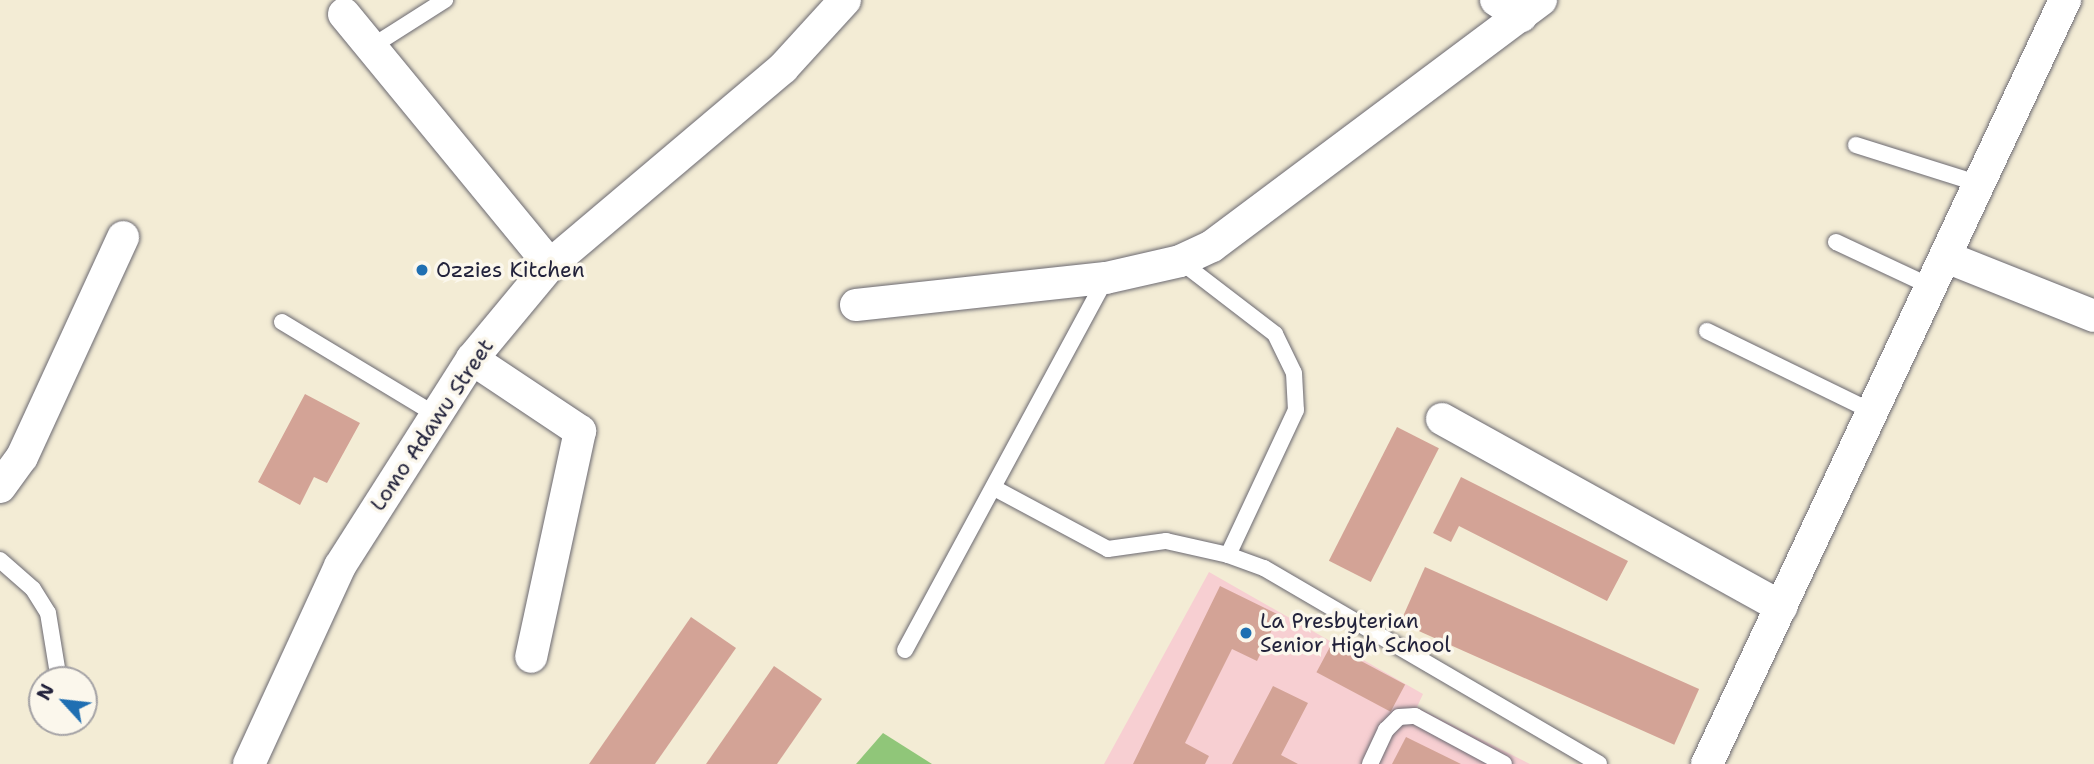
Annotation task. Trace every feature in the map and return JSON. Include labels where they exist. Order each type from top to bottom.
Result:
[{"type":"street","name":"Lomo Adawu Street","points":[[249,764],[340,566],[472,359],[550,265],[783,68],[845,0]]},
{"type":"street","points":[[1707,764],[2065,0]]},
{"type":"street","points":[[856,304],[1107,278],[1180,261],[1212,246],[1519,5]]},
{"type":"street","points":[[344,14],[550,265]]},
{"type":"street","points":[[0,486],[22,457],[123,237]]},
{"type":"street","points":[[1946,257],[2094,316]]},
{"type":"street","points":[[472,359],[574,421],[580,431],[531,657]]},
{"type":"street","points":[[1441,419],[1781,607]]},
{"type":"lane","points":[[371,47],[445,0]]},
{"type":"lane","points":[[1856,145],[1980,184]]},
{"type":"lane","points":[[1836,242],[1932,287]]},
{"type":"lane","points":[[1180,261],[1275,334],[1294,373],[1296,410],[1227,555]]},
{"type":"lane","points":[[905,650],[996,489],[1107,278]]},
{"type":"lane","points":[[282,323],[436,415]]},
{"type":"lane","points":[[1707,331],[1873,412]]},
{"type":"lane","points":[[996,489],[1108,549],[1166,541],[1227,555],[1264,568],[1600,764]]},
{"type":"lane","points":[[0,560],[33,589],[48,613],[57,666]]},
{"type":"lane","points":[[1370,764],[1386,730],[1399,717],[1415,716],[1504,764]]},
{"type":"shaded area","name":"La Presbyterian Senior High School","points":[[1209,572],[1423,694],[1417,707],[1530,764],[1104,764]]},
{"type":"green space","points":[[883,733],[932,764],[856,764]]},
{"type":"building","points":[[305,394],[360,423],[327,483],[314,477],[300,505],[258,482]]},
{"type":"building","points":[[1397,427],[1439,448],[1371,582],[1329,561]]},
{"type":"building","points":[[1461,477],[1628,561],[1607,601],[1459,526],[1451,542],[1433,533]]},
{"type":"building","points":[[1425,567],[1699,689],[1674,745],[1400,623]]},
{"type":"building","points":[[1220,586],[1279,615],[1257,661],[1232,649],[1185,743],[1209,756],[1205,764],[1133,764]]},
{"type":"building","points":[[691,617],[736,648],[655,764],[589,764]]},
{"type":"building","points":[[1331,645],[1405,684],[1391,712],[1316,672]]},
{"type":"building","points":[[774,666],[822,699],[777,764],[706,764]]},
{"type":"building","points":[[1273,686],[1308,703],[1281,755],[1298,764],[1232,764]]},
{"type":"building","points":[[1406,737],[1461,764],[1392,764]]},
{"type":"place","name":"Ozzies Kitchen","points":[[422,270]]},
{"type":"place","name":"La Presbyterian Senior High School","points":[[1246,633]]}]
